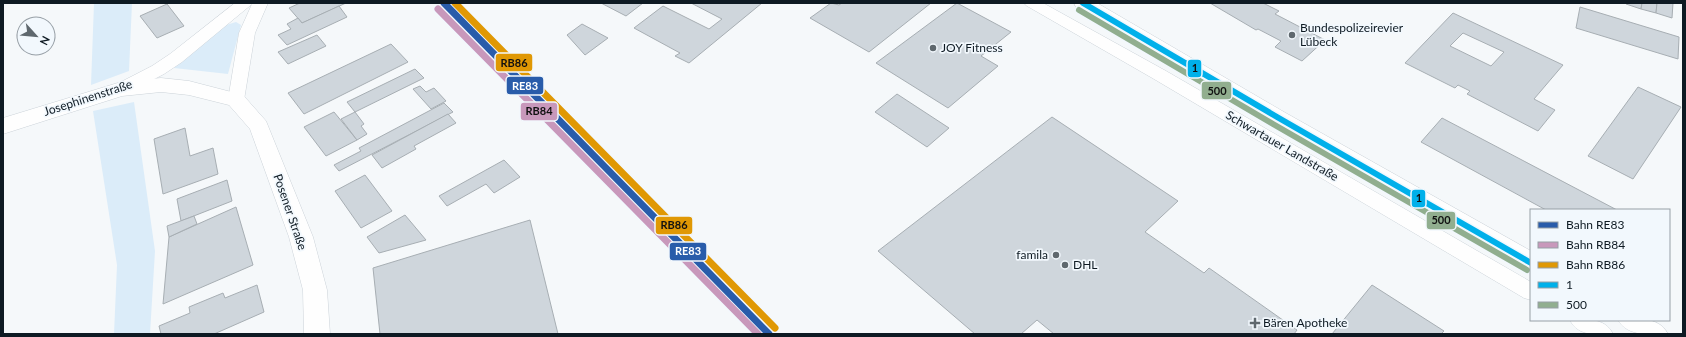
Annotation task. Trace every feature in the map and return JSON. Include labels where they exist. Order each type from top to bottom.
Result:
[{"type":"street","name":"Josephinenstraße","points":[[3,126],[92,97],[121,90],[152,74],[170,62],[245,3]]},
{"type":"street","points":[[121,90],[161,85],[189,88],[236,100],[247,33],[260,3]]},
{"type":"street","name":"Schwartauer Landstraße","points":[[1032,3],[1160,75],[1530,291]]},
{"type":"street","name":"Schwartauer Landstraße","points":[[1083,3],[1530,262]]},
{"type":"street","name":"Posener Straße","points":[[236,100],[259,126],[280,179],[300,237],[315,290],[317,334]]},
{"type":"street","points":[[1582,321],[1603,334]]},
{"type":"street","points":[[1633,321],[1655,334]]},
{"type":"shaded area","points":[[94,3],[132,3],[129,71],[91,85]]},
{"type":"shaded area","points":[[236,22],[241,25],[228,74],[174,68],[226,25]]},
{"type":"shaded area","points":[[134,102],[155,251],[150,334],[114,334],[117,265],[93,111]]},
{"type":"building","points":[[300,3],[346,3],[302,23],[289,8]]},
{"type":"building","points":[[601,3],[643,3],[626,16]]},
{"type":"building","points":[[691,3],[762,3],[689,63],[675,56],[680,53],[634,28],[663,6],[709,29],[722,19]]},
{"type":"building","points":[[831,3],[839,5],[842,3],[931,3],[869,52],[810,18]]},
{"type":"building","points":[[957,3],[1011,32],[981,56],[998,66],[948,108],[876,63]]},
{"type":"building","name":"Bundespolizeirevier Lübeck","points":[[1210,3],[1263,3],[1279,11],[1275,14],[1325,40],[1302,61],[1275,47],[1281,41],[1258,29],[1256,30]]},
{"type":"building","points":[[1642,3],[1641,9],[1626,4]]},
{"type":"building","points":[[1642,3],[1657,3],[1656,13],[1641,9]]},
{"type":"building","points":[[1657,3],[1673,3],[1672,18],[1656,13]]},
{"type":"building","points":[[167,4],[184,26],[157,38],[140,16]]},
{"type":"building","points":[[339,6],[347,17],[287,45],[278,35],[291,29],[287,24],[298,18],[302,23]]},
{"type":"building","points":[[1580,7],[1679,37],[1678,59],[1576,28]]},
{"type":"building","points":[[1453,13],[1563,65],[1534,99],[1555,110],[1538,131],[1467,94],[1470,91],[1458,85],[1455,88],[1405,63]],"holes":[[[1463,33],[1504,52],[1491,66],[1450,46]]]},
{"type":"building","points":[[582,24],[608,38],[585,55],[567,35]]},
{"type":"building","points":[[317,35],[326,46],[288,64],[278,52]]},
{"type":"building","points":[[391,44],[408,62],[304,114],[288,93]]},
{"type":"building","points":[[415,69],[424,78],[355,112],[347,102]]},
{"type":"building","points":[[420,86],[426,92],[434,88],[446,101],[431,109],[413,89]]},
{"type":"building","points":[[1638,87],[1681,107],[1633,179],[1588,156]]},
{"type":"building","points":[[897,94],[949,128],[927,147],[875,112]]},
{"type":"building","points":[[444,103],[453,112],[339,171],[334,165],[361,151],[359,148]]},
{"type":"building","points":[[334,112],[357,140],[326,156],[304,127]]},
{"type":"building","points":[[355,112],[364,124],[361,126],[367,134],[357,140],[341,119]]},
{"type":"building","points":[[448,114],[456,123],[414,146],[416,149],[382,168],[372,155]]},
{"type":"building","points":[[1052,117],[1178,201],[1145,232],[1204,273],[1209,268],[1297,330],[1294,334],[1054,334],[1037,320],[1021,334],[975,334],[878,251]]},
{"type":"building","points":[[1442,118],[1615,209],[1544,209],[1421,142]]},
{"type":"building","points":[[185,128],[190,156],[213,148],[218,174],[163,194],[154,139]]},
{"type":"building","points":[[504,160],[520,177],[494,193],[486,184],[447,206],[439,196]]},
{"type":"building","points":[[365,175],[392,211],[361,228],[335,191]]},
{"type":"building","points":[[227,180],[232,201],[181,221],[177,199]]},
{"type":"building","points":[[236,207],[253,265],[163,304],[169,237]]},
{"type":"building","points":[[405,215],[426,240],[379,253],[367,237]]},
{"type":"building","points":[[194,216],[197,224],[169,237],[167,226]]},
{"type":"building","points":[[530,220],[558,334],[380,334],[373,268]]},
{"type":"building","points":[[257,285],[264,312],[214,334],[161,334],[159,326],[190,313],[189,307],[223,293],[225,298]]},
{"type":"building","points":[[1372,285],[1444,331],[1441,334],[1332,334]]},
{"type":"rail line","name":"RE83","points":[[444,3],[769,334]]},
{"type":"rail line","name":"RB86","points":[[455,3],[775,328]]},
{"type":"rail line","name":"RB84","points":[[438,9],[758,334]]},
{"type":"transit line","name":"1","points":[[1083,3],[1277,117],[1530,262]]},
{"type":"transit line","name":"500","points":[[1079,10],[1273,124],[1527,270]]},
{"type":"place","name":"Bundespolizeirevier Lübeck","points":[[1292,35]]},
{"type":"place","name":"JOY Fitness","points":[[933,48]]},
{"type":"place","name":"famila","points":[[1056,255]]},
{"type":"place","name":"DHL","points":[[1065,265]]},
{"type":"place","name":"Bären Apotheke","points":[[1255,323]]}]
